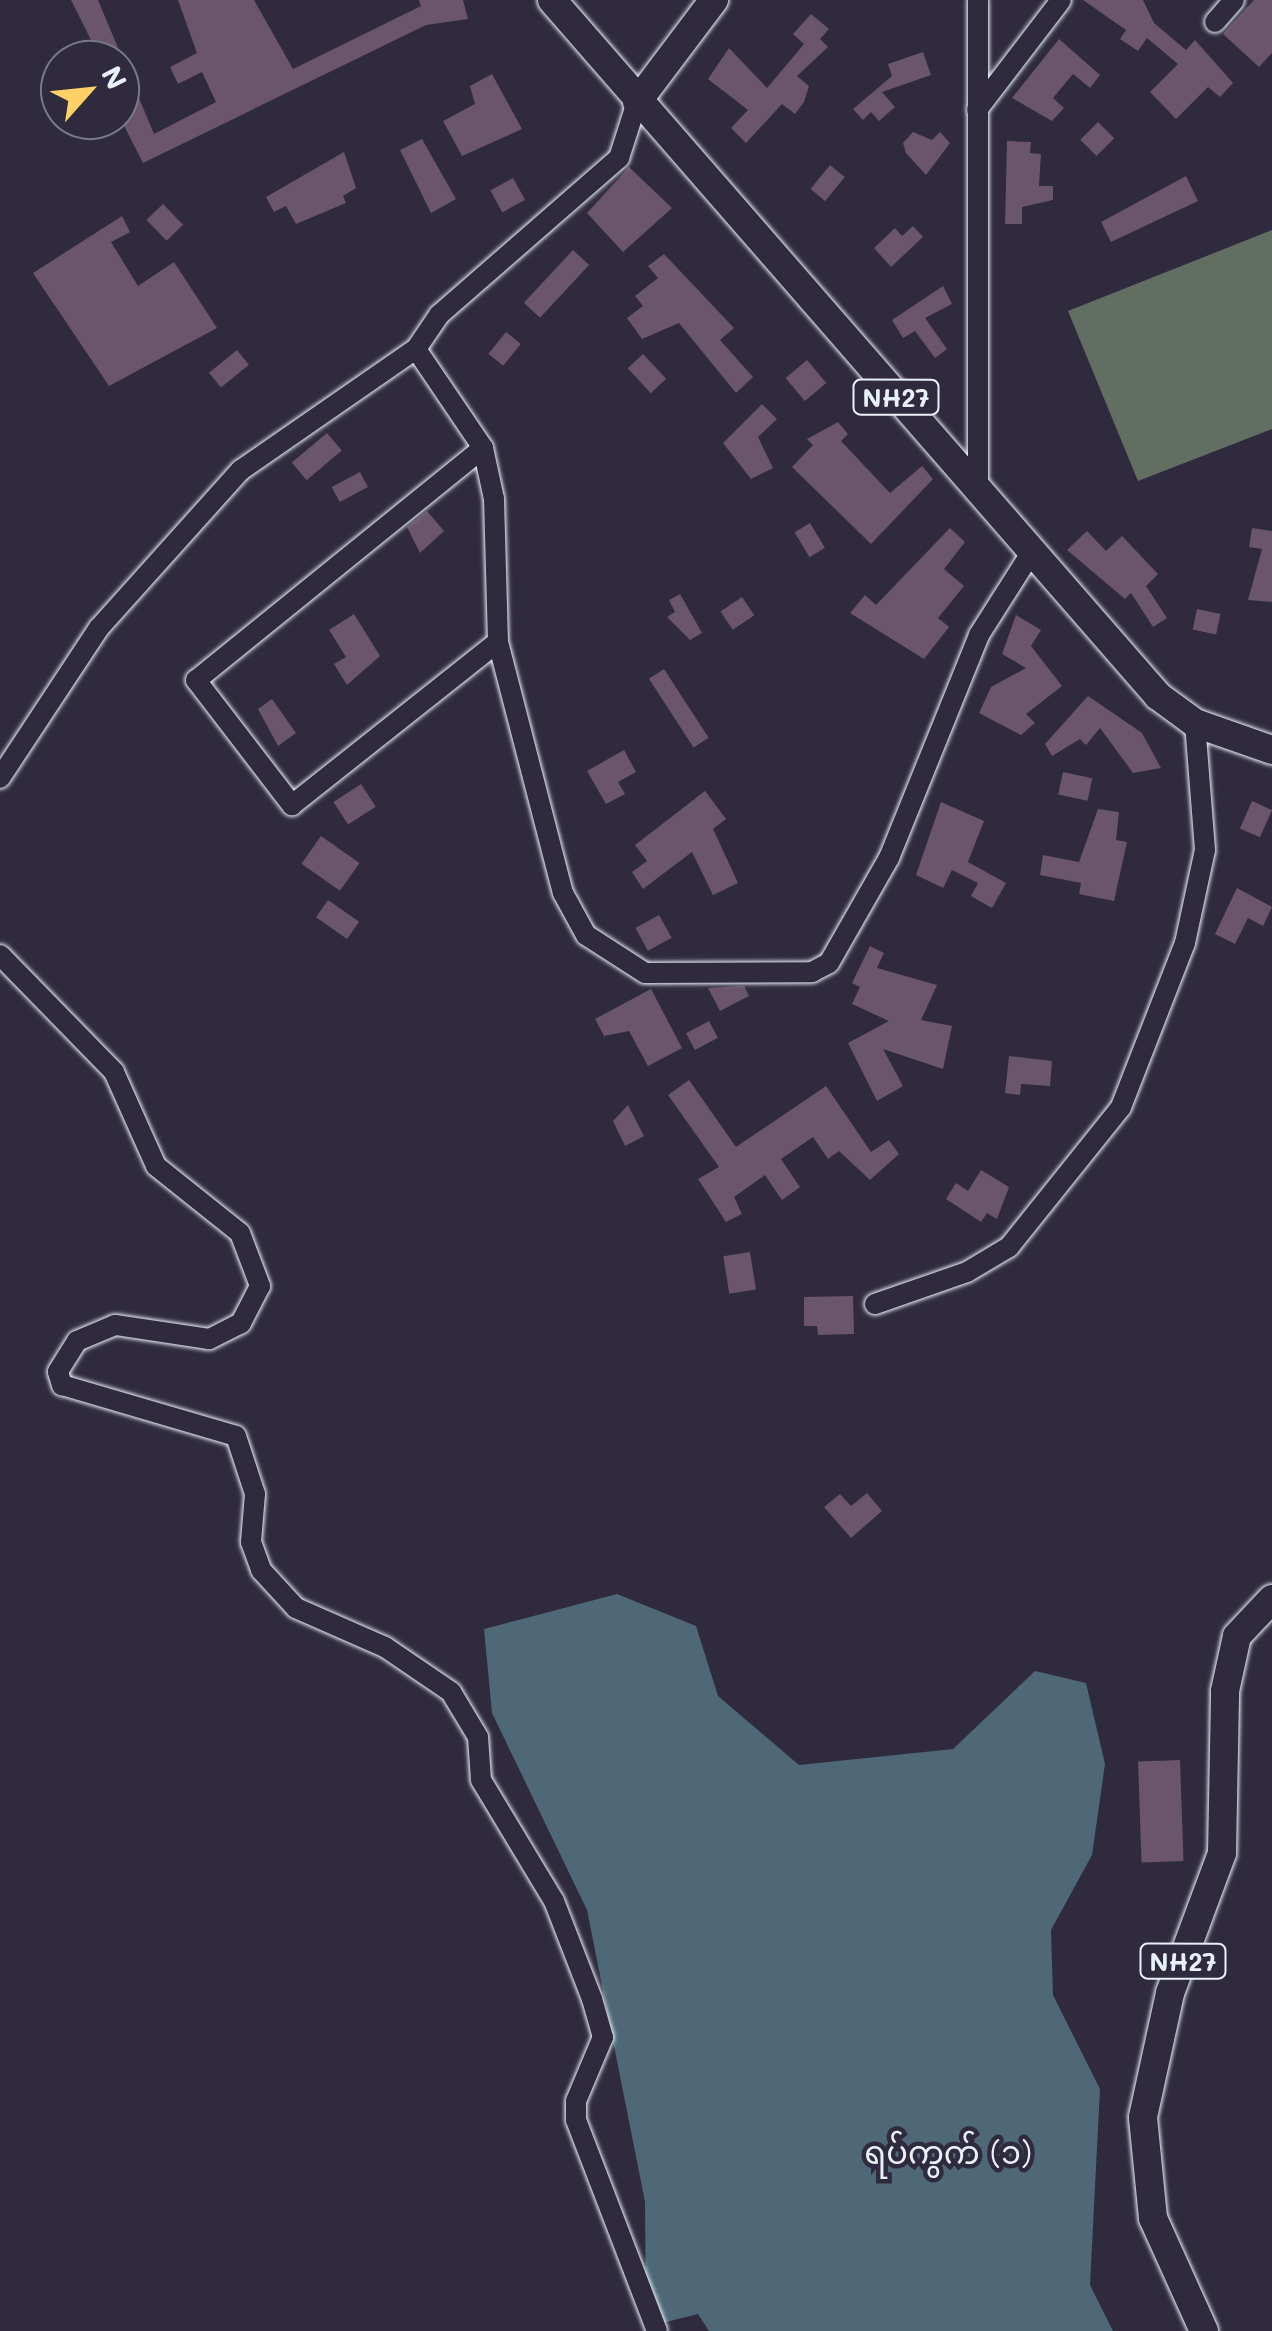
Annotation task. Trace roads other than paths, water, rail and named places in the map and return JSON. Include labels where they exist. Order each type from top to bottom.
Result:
[{"type":"highway","name":"NH27","points":[[552,0],[1158,696],[1195,723],[1272,750]]},
{"type":"highway","points":[[637,102],[714,0]]},
{"type":"highway","name":"NH27","points":[[1204,2331],[1153,2218],[1143,2117],[1170,1994],[1222,1853],[1225,1691],[1237,1636],[1272,1598]]},
{"type":"street","points":[[978,0],[978,491]]},
{"type":"street","points":[[977,110],[1061,0]]},
{"type":"street","points":[[1215,22],[1234,0]]},
{"type":"street","points":[[0,778],[99,628],[241,470],[416,348],[439,316],[619,158],[637,102]]},
{"type":"street","points":[[416,348],[484,448],[494,500],[498,642],[534,802],[586,935],[645,974],[812,972],[829,963],[858,924],[979,635],[1031,552]]},
{"type":"street","points":[[484,448],[196,680],[292,805],[498,642]]},
{"type":"street","points":[[875,1304],[967,1272],[1009,1247],[1121,1107],[1185,943],[1205,850],[1195,723]]},
{"type":"street","points":[[0,955],[114,1072],[156,1166],[240,1232],[260,1286],[242,1324],[209,1338],[114,1325],[77,1340],[58,1372],[62,1385],[236,1436],[255,1494],[251,1542],[261,1570],[296,1608],[385,1648],[452,1692],[478,1737],[481,1780],[554,1901],[592,1999],[603,2037],[576,2101],[576,2120],[657,2331]]},
{"type":"water","points":[[617,1594],[696,1626],[718,1696],[799,1765],[953,1749],[1035,1671],[1086,1683],[1105,1764],[1092,1855],[1051,1930],[1053,1995],[1100,2089],[1090,2285],[1113,2331],[709,2331],[698,2314],[646,2327],[645,2202],[587,1910],[492,1713],[484,1629]]},
{"type":"district","name":"ရပ်ကွက် (၁)","points":[[948,2151]]}]
